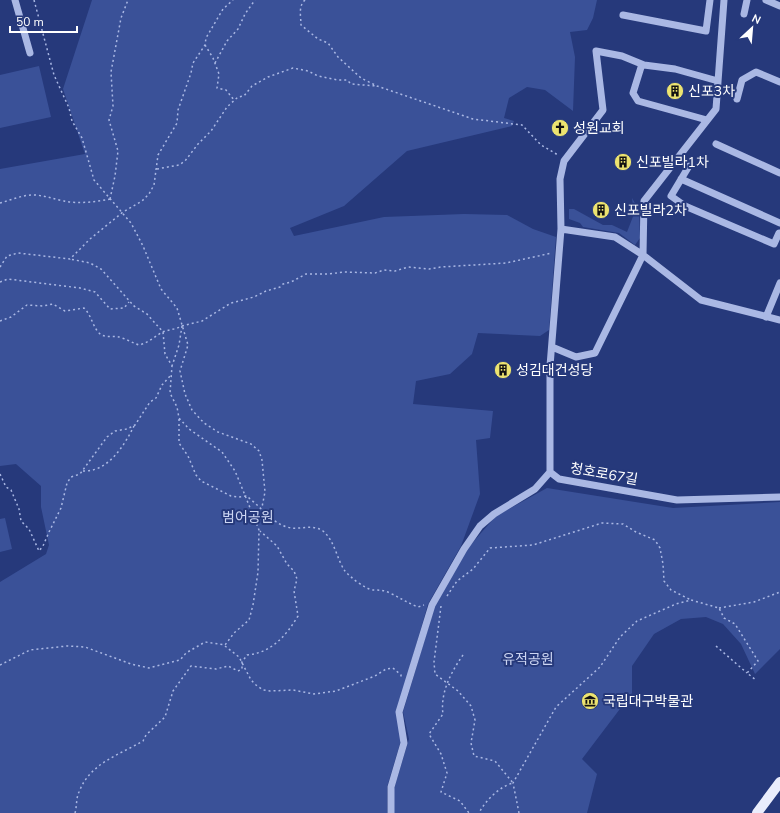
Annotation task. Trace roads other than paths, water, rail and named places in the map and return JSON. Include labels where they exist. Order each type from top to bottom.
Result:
[{"type":"main road","points":[[757,813],[780,782]]},
{"type":"street","points":[[14,0],[30,53]]},
{"type":"street","points":[[623,15],[706,31],[710,0]]},
{"type":"street","points":[[552,347],[576,357],[595,353],[643,255],[644,201],[716,110],[724,0]]},
{"type":"street","points":[[744,14],[747,0]]},
{"type":"street","points":[[766,0],[780,6]]},
{"type":"street","name":"청호로67길","points":[[642,64],[622,56],[596,51],[603,110],[566,159],[560,179],[561,229],[552,347],[550,472],[559,479],[678,500],[780,497]]},
{"type":"street","points":[[707,120],[638,101],[633,93],[642,64],[675,69],[718,81]]},
{"type":"street","points":[[737,99],[742,80],[756,72],[780,82]]},
{"type":"street","points":[[716,144],[780,173]]},
{"type":"street","points":[[689,166],[671,196],[685,206],[774,244],[780,232]]},
{"type":"street","points":[[681,179],[780,223]]},
{"type":"street","points":[[561,229],[615,237],[643,255],[701,300],[780,320]]},
{"type":"street","points":[[766,317],[780,283]]},
{"type":"street","points":[[391,813],[391,787],[404,743],[399,712],[433,603],[464,549],[480,526],[494,514],[535,489],[550,472]]},
{"type":"place","name":"신포3차","points":[[675,91]]},
{"type":"place","name":"성원교회","points":[[560,128]]},
{"type":"place","name":"신포빌라1차","points":[[623,162]]},
{"type":"place","name":"신포빌라2차","points":[[601,210]]},
{"type":"place","name":"성김대건성당","points":[[503,370]]},
{"type":"place","name":"국립대구박물관","points":[[590,701]]},
{"type":"park label","name":"범어공원","points":[[248,517]]},
{"type":"park label","name":"유적공원","points":[[528,659]]}]
